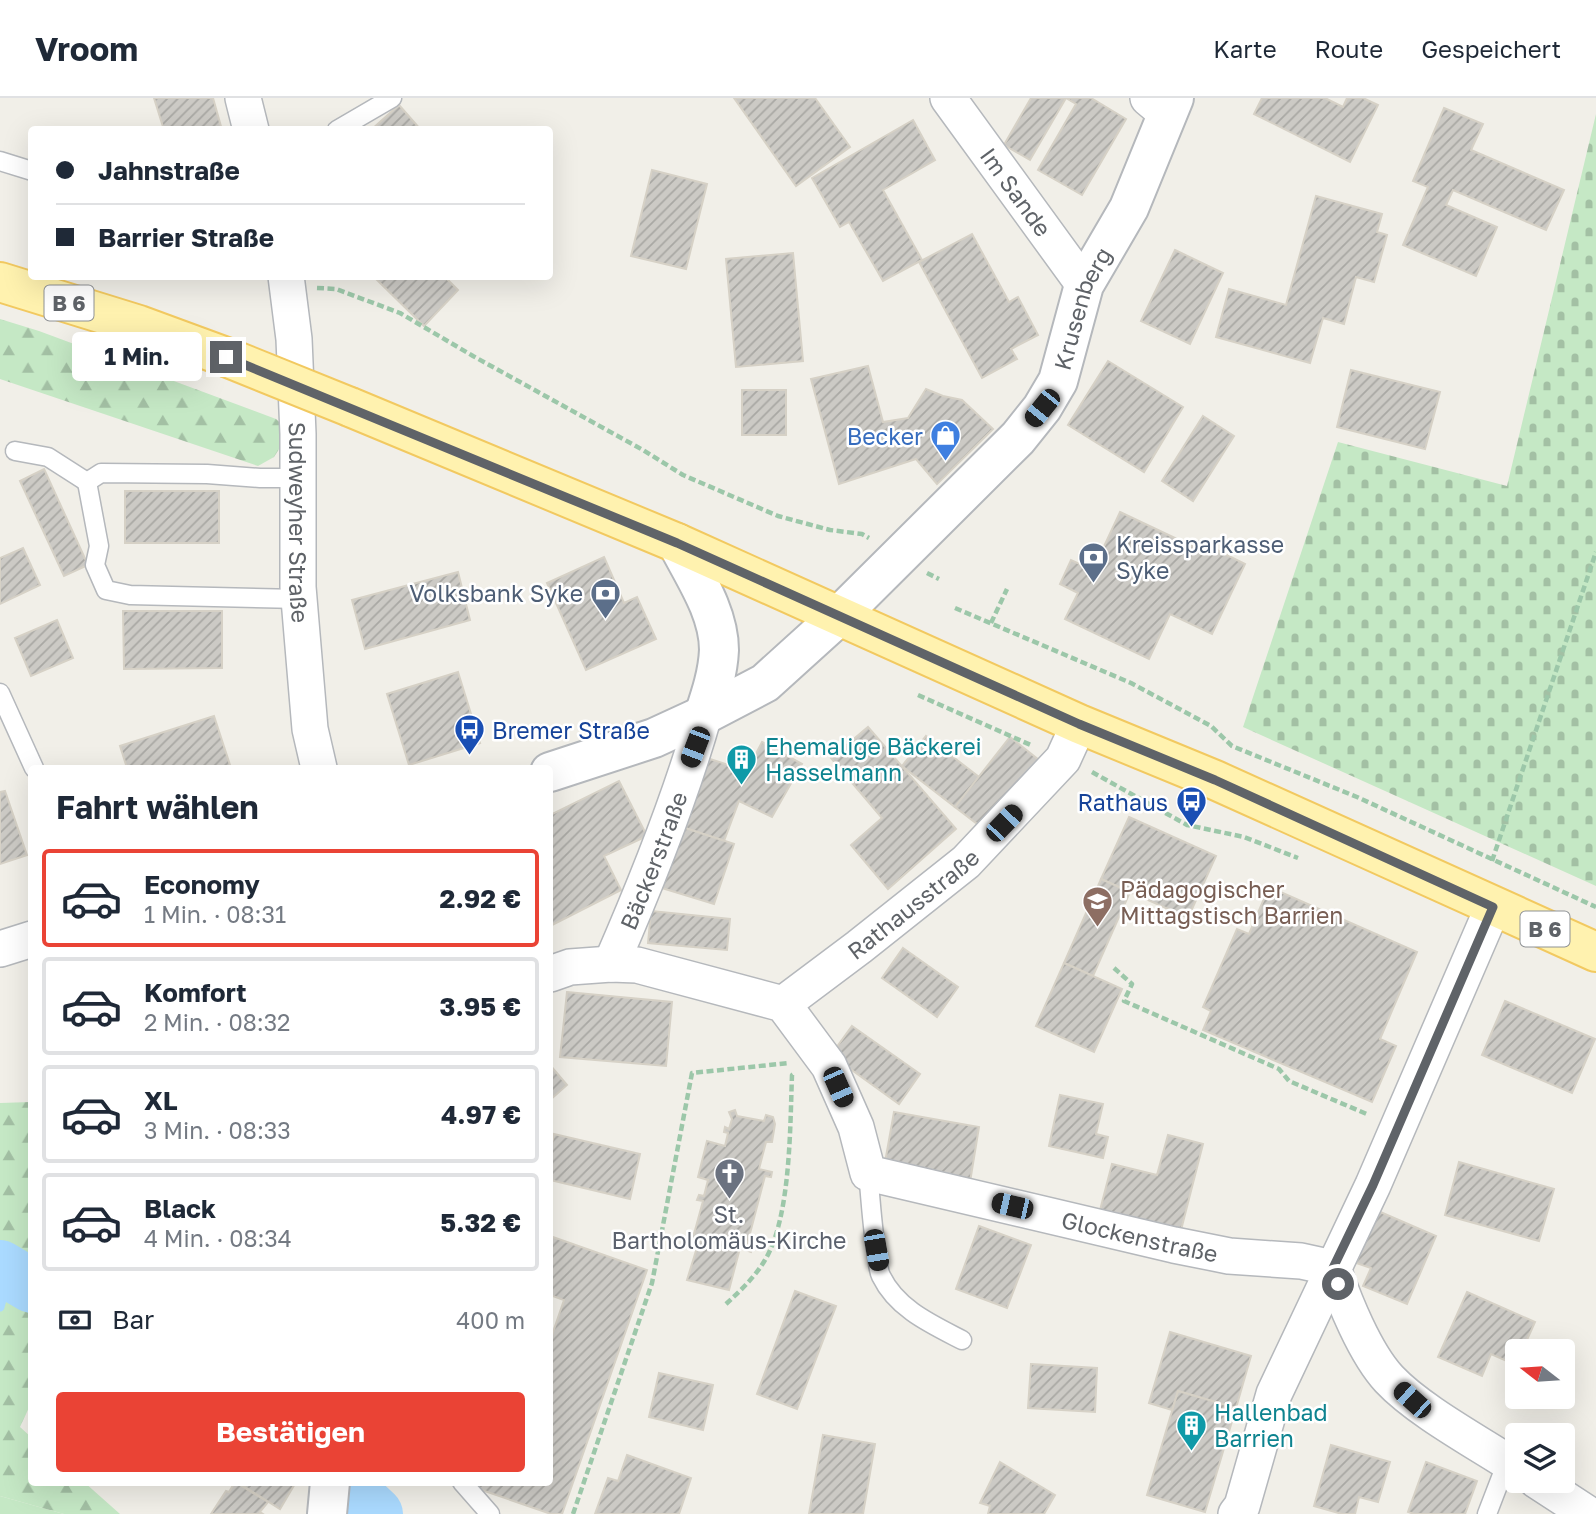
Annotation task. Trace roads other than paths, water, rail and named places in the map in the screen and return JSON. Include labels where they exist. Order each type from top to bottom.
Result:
[{"type":"main road","name":"B 6","points":[[0,282],[139,325],[226,357],[677,543],[1079,724],[1191,769],[1596,952]]},
{"type":"street","points":[[243,98],[250,126]]},
{"type":"street","name":"Im Sande","points":[[948,98],[1084,285]]},
{"type":"street","name":"Krusenberg","points":[[553,771],[654,738],[765,683],[839,616],[1018,438],[1058,382],[1084,285],[1129,208],[1163,103]]},
{"type":"street","name":"Sudweyher Straße","points":[[287,282],[294,339],[299,599],[310,729],[318,765]]},
{"type":"street","points":[[677,543],[715,622],[719,648],[717,670],[704,715]]},
{"type":"street","name":"Bäckerstraße","points":[[611,964],[634,911],[695,747],[704,715]]},
{"type":"street","name":"Rathausstraße","points":[[783,1004],[966,862],[1063,759],[1079,724]]},
{"type":"street","points":[[1236,1514],[1242,1506],[1274,1394],[1398,1127],[1493,907]]},
{"type":"street","points":[[0,949],[28,940]]},
{"type":"street","points":[[553,973],[570,967],[637,965],[783,1004],[829,1066],[856,1127],[868,1173]]},
{"type":"street","name":"Glockenstraße","points":[[868,1173],[1174,1245],[1229,1256],[1301,1261],[1333,1268]]},
{"type":"street","points":[[1333,1268],[1343,1299],[1388,1378],[1412,1400],[1505,1460]]},
{"type":"street","points":[[1557,1493],[1590,1514]]},
{"type":"lane","points":[[344,126],[392,98]]},
{"type":"lane","points":[[0,161],[28,170]]},
{"type":"lane","points":[[15,451],[48,457],[87,482],[99,546],[95,565],[106,590],[130,595],[299,599]]},
{"type":"lane","points":[[87,482],[101,473],[298,478]]},
{"type":"lane","points":[[0,692],[33,765]]},
{"type":"lane","points":[[868,1173],[872,1226],[880,1275],[894,1296],[908,1309],[961,1340]]},
{"type":"lane","points":[[1487,1514],[1505,1479]]},
{"type":"lane","points":[[466,1486],[490,1514]]},
{"type":"lane","points":[[1590,1514],[1596,1497]]},
{"type":"waterway","points":[[0,1267],[28,1284]]},
{"type":"waterway","points":[[0,1307],[9,1273]]},
{"type":"waterway","points":[[346,1486],[376,1514]]},
{"type":"place","name":"Becker","points":[[946,463]]},
{"type":"place","name":"Kreissparkasse Syke","points":[[1093,584]]},
{"type":"place","name":"Volksbank Syke","points":[[606,620]]},
{"type":"place","name":"Bremer Straße","points":[[469,757]]},
{"type":"place","name":"Ehemalige Bäckerei Hasselmann","points":[[742,786]]},
{"type":"place","name":"Rathaus","points":[[1191,829]]},
{"type":"place","name":"Pädagogischer Mittagstisch Barrien","points":[[1097,929]]},
{"type":"place","name":"St. Bartholomäus-Kirche","points":[[729,1200]]},
{"type":"place","name":"Hallenbad Barrien","points":[[1191,1452]]}]
